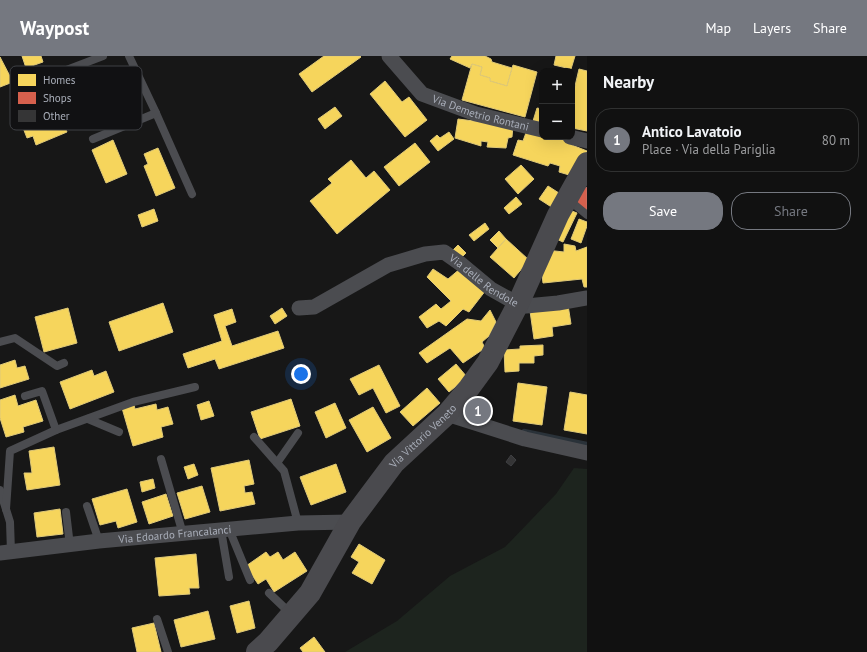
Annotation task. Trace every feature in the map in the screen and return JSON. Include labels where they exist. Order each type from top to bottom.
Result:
[{"type":"street","name":"Via Demetrio Rontani","points":[[389,56],[422,94],[476,114],[539,129]]},
{"type":"street","points":[[575,138],[587,142]]},
{"type":"street","name":"Via Vittorio Veneto","points":[[257,652],[310,593],[350,522],[394,463],[447,414],[470,388],[488,362],[518,304],[558,215],[587,163]]},
{"type":"street","name":"Via delle Rendole","points":[[299,308],[314,307],[388,265],[425,254],[444,252],[491,289],[518,304],[526,306],[587,298]]},
{"type":"street","points":[[447,414],[525,439],[587,453]]},
{"type":"street","name":"Via Edoardo Francalanci","points":[[6,552],[70,546],[99,541],[298,523],[350,522]]},
{"type":"lane","points":[[78,66],[103,56]]},
{"type":"lane","points":[[129,56],[134,66]]},
{"type":"lane","points":[[142,83],[192,194]]},
{"type":"lane","points":[[142,119],[156,113]]},
{"type":"lane","points":[[93,139],[115,130]]},
{"type":"lane","points":[[568,197],[587,215]]},
{"type":"lane","points":[[0,342],[15,338],[57,366],[64,363]]},
{"type":"lane","points":[[6,509],[10,451],[56,430],[133,402],[195,387]]},
{"type":"lane","points":[[25,396],[42,390],[56,430]]},
{"type":"lane","points":[[88,419],[120,432]]},
{"type":"lane","points":[[277,464],[298,433]]},
{"type":"lane","points":[[254,437],[284,471],[298,523]]},
{"type":"lane","points":[[161,459],[183,534]]},
{"type":"lane","points":[[0,490],[10,522],[6,552]]},
{"type":"lane","points":[[87,506],[99,541]]},
{"type":"lane","points":[[66,512],[70,546]]},
{"type":"lane","points":[[225,530],[229,577]]},
{"type":"lane","points":[[225,530],[250,580]]},
{"type":"lane","points":[[269,593],[291,614]]},
{"type":"lane","points":[[157,619],[168,652]]},
{"type":"shaded area","points":[[574,468],[587,469],[587,652],[345,652],[397,621],[450,576],[505,547],[556,494]]},
{"type":"building: Homes","points":[[22,56],[41,56],[43,62],[32,66],[25,66]]},
{"type":"building: Homes","points":[[324,56],[361,57],[312,92],[299,74]]},
{"type":"building: Homes","points":[[452,56],[485,56],[491,59],[492,62],[512,68],[507,86],[490,81],[490,78],[480,75],[482,67],[472,64],[470,68],[450,59]]},
{"type":"building: Homes","points":[[556,56],[575,56],[571,68],[554,65]]},
{"type":"building: Homes","points":[[0,57],[10,76],[10,83],[0,87]]},
{"type":"building: Homes","points":[[472,64],[482,67],[480,75],[490,78],[490,81],[507,86],[513,65],[537,72],[525,117],[462,100]]},
{"type":"building: Homes","points":[[579,69],[587,71],[587,131],[575,129],[575,86]]},
{"type":"building: Homes","points":[[385,81],[402,102],[409,97],[427,120],[405,137],[370,94]]},
{"type":"building: Homes","points":[[335,107],[342,116],[325,129],[318,119]]},
{"type":"building: Homes","points":[[537,108],[539,108],[539,122],[533,121]]},
{"type":"building: Homes","points":[[458,119],[513,126],[512,137],[508,138],[506,148],[487,147],[488,142],[481,141],[481,146],[455,138]]},
{"type":"building: Homes","points":[[24,130],[66,130],[67,132],[36,145],[33,136],[27,138]]},
{"type":"building: Homes","points":[[527,130],[539,136],[539,140],[569,140],[567,143],[587,151],[587,156],[576,177],[559,172],[560,166],[550,163],[548,166],[513,155],[518,140],[523,141]]},
{"type":"building: Homes","points":[[449,132],[454,139],[438,151],[430,141],[437,135],[440,138]]},
{"type":"building: Homes","points":[[113,140],[127,174],[106,183],[92,150]]},
{"type":"building: Homes","points":[[415,143],[430,162],[399,186],[384,167]]},
{"type":"building: Homes","points":[[158,148],[175,188],[156,196],[144,166],[148,164],[144,154]]},
{"type":"building: Homes","points":[[351,160],[366,178],[374,171],[390,190],[337,234],[310,201],[332,183],[328,179]]},
{"type":"building: Homes","points":[[521,165],[534,179],[518,194],[505,179]]},
{"type":"building: Homes","points":[[548,186],[562,195],[553,208],[539,199]]},
{"type":"building: Homes","points":[[516,197],[522,204],[509,214],[504,208]]},
{"type":"building: Homes","points":[[154,209],[158,221],[142,227],[138,215]]},
{"type":"building: Homes","points":[[567,209],[577,213],[563,242],[554,238]]},
{"type":"building: Homes","points":[[579,219],[587,222],[581,243],[571,239]]},
{"type":"building: Homes","points":[[485,223],[489,229],[474,241],[469,235]]},
{"type":"building: Homes","points":[[499,231],[506,239],[498,248],[490,240]]},
{"type":"building: Homes","points":[[506,239],[529,260],[514,278],[490,257]]},
{"type":"building: Homes","points":[[564,244],[575,246],[576,251],[587,247],[587,287],[584,287],[582,279],[543,283],[541,267],[546,250],[564,252]]},
{"type":"building: Homes","points":[[458,245],[466,253],[461,258],[453,250]]},
{"type":"building: Homes","points":[[461,268],[486,290],[469,312],[463,309],[446,326],[439,321],[427,328],[419,317],[436,304],[441,309],[451,301],[427,277],[433,269],[448,279]]},
{"type":"building: Homes","points":[[163,303],[173,332],[119,351],[109,322]]},
{"type":"building: Homes","points":[[568,305],[571,324],[552,327],[553,336],[534,339],[530,311]]},
{"type":"building: Homes","points":[[68,308],[77,343],[44,352],[35,317]]},
{"type":"building: Homes","points":[[282,308],[287,316],[275,324],[270,316]]},
{"type":"building: Homes","points":[[232,309],[236,322],[225,326],[232,346],[278,331],[284,348],[219,369],[215,359],[188,368],[183,354],[222,341],[214,315]]},
{"type":"building: Homes","points":[[490,310],[496,322],[489,336],[482,342],[485,348],[463,363],[450,348],[427,363],[419,353],[467,319],[481,321]]},
{"type":"building: Homes","points":[[543,345],[543,355],[534,356],[534,363],[519,363],[519,371],[505,372],[504,350],[520,349],[520,346]]},
{"type":"building: Homes","points":[[15,360],[17,368],[25,366],[29,379],[0,388],[0,365]]},
{"type":"building: Homes","points":[[456,364],[467,377],[449,392],[438,379]]},
{"type":"building: Homes","points":[[379,365],[400,406],[386,413],[373,388],[359,395],[350,379]]},
{"type":"building: Homes","points":[[92,370],[94,376],[106,371],[114,392],[70,409],[60,382]]},
{"type":"building: Homes","points":[[518,383],[547,387],[542,425],[513,421]]},
{"type":"building: Homes","points":[[427,388],[440,403],[413,426],[400,412]]},
{"type":"building: Homes","points":[[570,392],[587,395],[587,434],[564,430]]},
{"type":"building: Homes","points":[[15,395],[18,406],[36,400],[43,421],[23,427],[24,432],[6,437],[0,418],[0,400]]},
{"type":"building: Homes","points":[[291,399],[300,426],[260,439],[251,412]]},
{"type":"building: Homes","points":[[209,401],[214,416],[201,420],[197,405]]},
{"type":"building: Homes","points":[[335,403],[346,428],[326,438],[315,412]]},
{"type":"building: Homes","points":[[156,404],[157,410],[168,407],[173,424],[161,427],[163,437],[133,446],[122,408],[134,405],[135,409]]},
{"type":"building: Homes","points":[[472,406],[486,411],[484,416],[470,411]]},
{"type":"building: Homes","points":[[373,407],[391,438],[367,452],[349,420]]},
{"type":"building: Homes","points":[[54,447],[60,485],[27,490],[24,473],[32,473],[29,451]]},
{"type":"building: Homes","points":[[249,460],[254,484],[244,486],[245,493],[252,492],[255,504],[220,511],[211,468]]},
{"type":"building: Homes","points":[[194,464],[198,475],[188,479],[184,467]]},
{"type":"building: Homes","points":[[336,464],[346,492],[311,505],[300,477]]},
{"type":"building: Homes","points":[[153,479],[155,488],[142,492],[140,482]]},
{"type":"building: Homes","points":[[202,486],[210,512],[185,519],[177,493]]},
{"type":"building: Homes","points":[[127,489],[137,522],[118,528],[116,521],[100,525],[92,499]]},
{"type":"building: Homes","points":[[166,494],[173,516],[149,524],[142,502]]},
{"type":"building: Homes","points":[[60,509],[63,534],[37,537],[34,513]]},
{"type":"building: Homes","points":[[359,544],[385,560],[372,584],[352,573],[359,562],[351,557]]},
{"type":"building: Homes","points":[[266,552],[270,557],[278,552],[283,560],[295,552],[307,571],[274,592],[266,579],[258,584],[246,566]]},
{"type":"building: Homes","points":[[196,554],[199,588],[189,588],[190,594],[159,596],[155,558]]},
{"type":"building: Homes","points":[[249,601],[255,628],[237,633],[230,606]]},
{"type":"building: Homes","points":[[208,611],[215,639],[181,647],[174,620]]},
{"type":"building: Homes","points":[[154,623],[161,652],[137,652],[132,628]]},
{"type":"building: Homes","points":[[314,637],[325,652],[303,652],[300,648]]},
{"type":"building: Shops","points":[[583,185],[587,188],[587,211],[573,201]]},
{"type":"building: Other","points":[[511,455],[516,460],[511,466],[506,462]]},
{"type":"waterway","points":[[524,431],[587,444]]},
{"type":"place","name":"Antico Lavatoio","points":[[478,411]]}]
